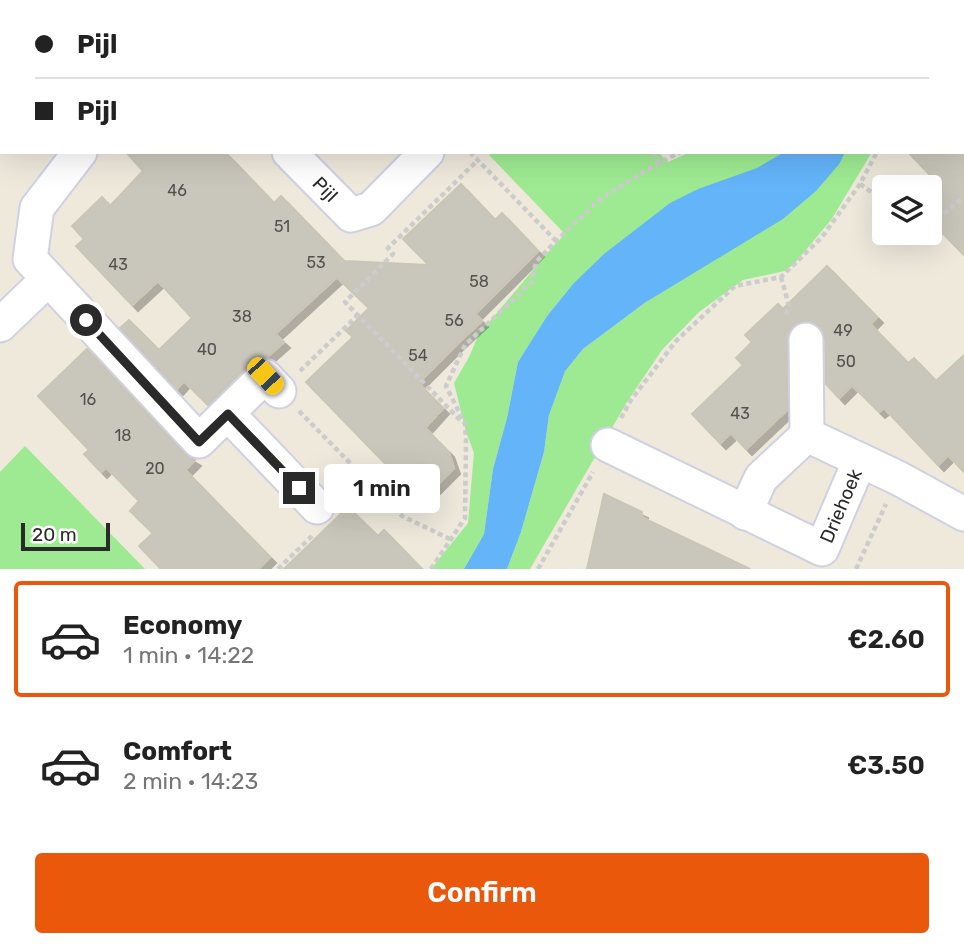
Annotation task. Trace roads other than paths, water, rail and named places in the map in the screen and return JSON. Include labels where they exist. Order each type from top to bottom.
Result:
[{"type":"street","points":[[78,154],[37,208],[30,259],[199,442],[265,376],[279,391]]},
{"type":"street","name":"Pijl","points":[[291,154],[351,215],[372,209],[425,154]]},
{"type":"street","points":[[0,325],[48,279]]},
{"type":"street","points":[[745,513],[761,478],[807,435],[806,340]]},
{"type":"street","points":[[228,414],[317,507]]},
{"type":"street","name":"Driehoek","points":[[807,435],[898,478],[964,514]]},
{"type":"street","name":"Driehoek","points":[[608,445],[822,549],[860,460]]},
{"type":"water","points":[[781,154],[844,154],[840,163],[816,191],[783,219],[646,302],[583,349],[565,371],[549,415],[544,452],[521,532],[507,569],[464,569],[484,534],[493,469],[518,362],[547,316],[573,284],[604,254],[670,203],[698,189],[757,168]]}]
